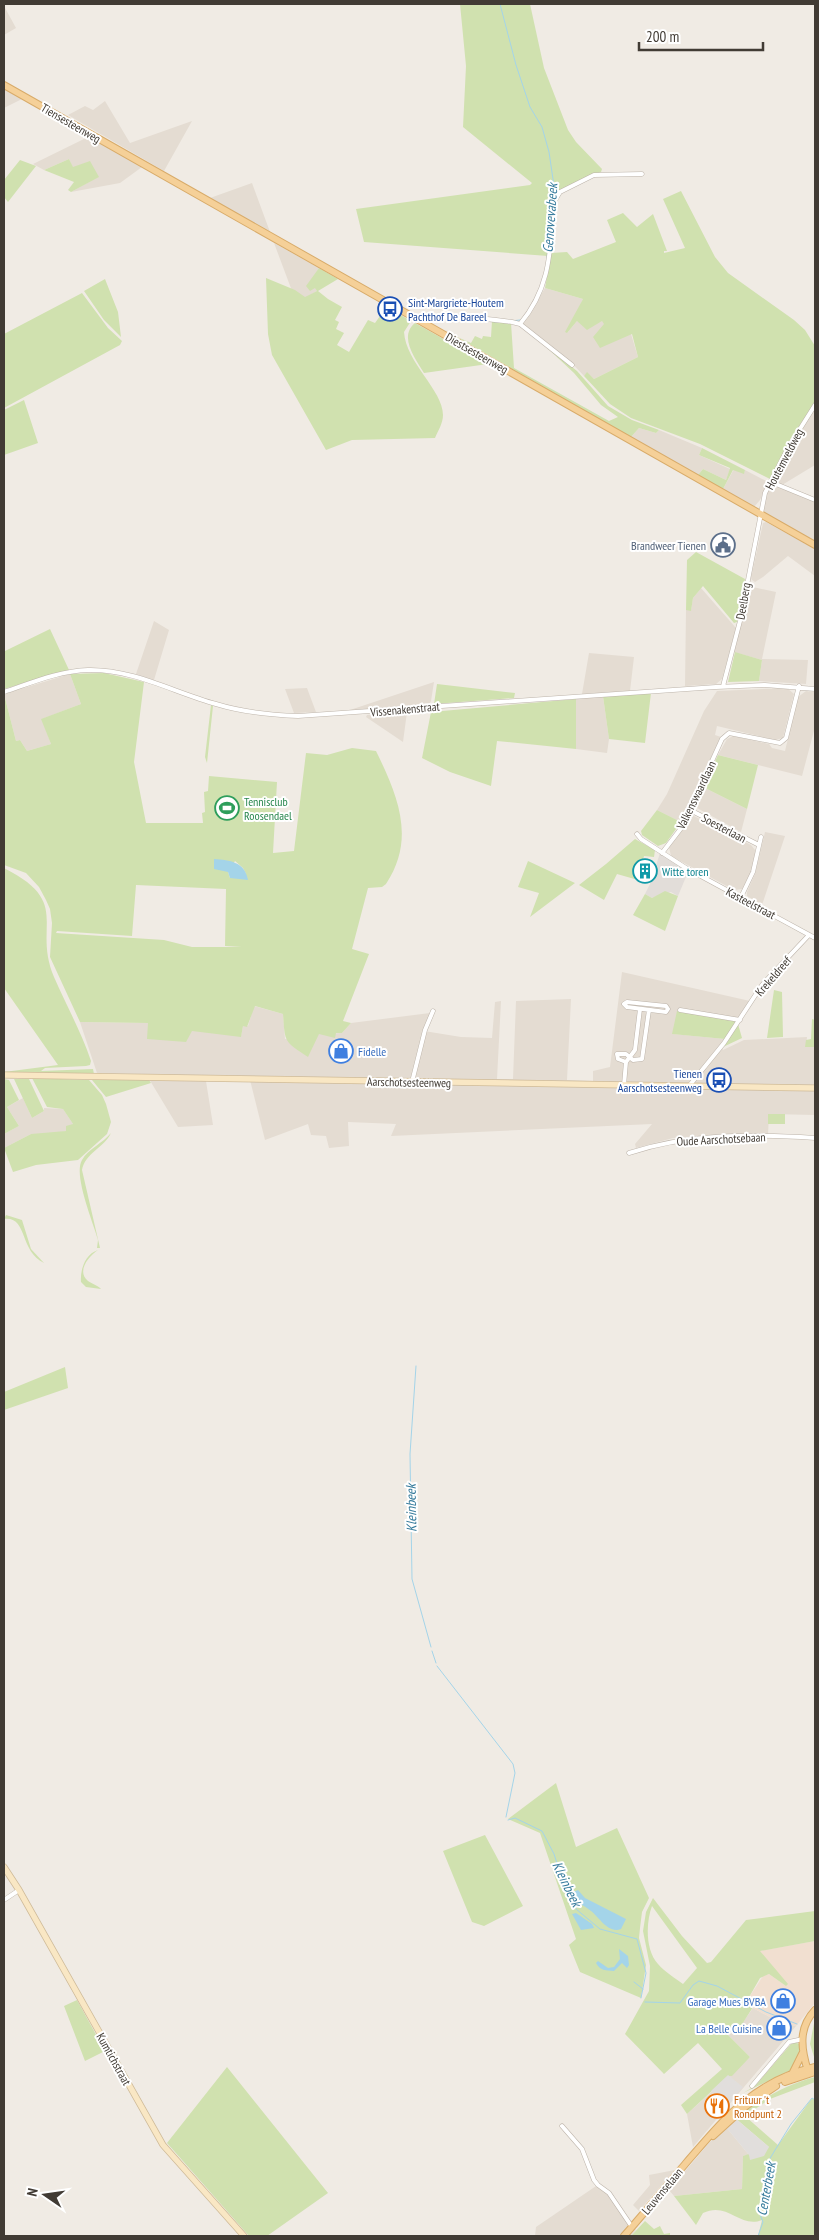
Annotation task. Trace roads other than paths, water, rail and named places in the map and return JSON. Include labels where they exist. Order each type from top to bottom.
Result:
[{"type":"main road","name":"Tiensesteenweg","points":[[4,85],[138,161]]},
{"type":"main road","name":"Diestsesteenweg","points":[[138,161],[815,545]]},
{"type":"main road","name":"Aarschotsesteenweg","points":[[4,1075],[815,1088]]},
{"type":"main road","name":"Kumtichstraat","points":[[4,1867],[19,1890],[163,2145],[244,2236]]},
{"type":"main road","points":[[792,2074],[803,2051],[807,2021],[815,2011]]},
{"type":"main road","points":[[804,2039],[812,2070]]},
{"type":"main road","points":[[803,2051],[812,2070]]},
{"type":"main road","name":"Leuvenselaan","points":[[624,2236],[715,2127],[742,2102],[762,2089],[792,2074],[812,2070]]},
{"type":"main road","name":"Leuvenselaan","points":[[701,2146],[736,2114],[761,2095],[812,2070]]},
{"type":"street","points":[[520,324],[535,302],[546,280],[554,202],[558,193],[600,173],[642,174]]},
{"type":"street","points":[[425,324],[430,320],[468,318],[520,324],[572,365]]},
{"type":"street","name":"Houtemveldweg","points":[[762,515],[765,493],[788,448],[815,405]]},
{"type":"street","points":[[771,482],[815,500]]},
{"type":"street","name":"Deelberg","points":[[723,686],[740,621],[762,515]]},
{"type":"street","name":"Vissenakenstraat","points":[[4,692],[65,672],[112,671],[133,676],[230,708],[262,714],[298,716],[723,686],[799,686],[815,689]]},
{"type":"street","points":[[721,732],[726,736],[734,734],[780,743],[784,742],[799,686]]},
{"type":"street","name":"Valkenswaardlaan","points":[[662,853],[682,827],[726,736]]},
{"type":"street","name":"Soesterlaan","points":[[690,810],[759,846]]},
{"type":"street","name":"Kasteelstraat","points":[[637,834],[662,853],[815,938]]},
{"type":"street","name":"Soesterlaan","points":[[740,897],[753,872],[761,837]]},
{"type":"street","name":"Krekeldreef","points":[[689,1086],[740,1020],[762,985],[810,935]]},
{"type":"street","points":[[626,1002],[666,1006],[668,1009],[666,1012],[640,1009],[627,1007],[624,1004],[626,1002]]},
{"type":"street","points":[[624,1085],[627,1060],[635,1050],[640,1009]]},
{"type":"street","points":[[627,1060],[642,1059],[649,1010]]},
{"type":"street","points":[[680,1010],[740,1020]]},
{"type":"street","points":[[412,1082],[425,1030],[433,1011]]},
{"type":"street","name":"Oude Aarschotsebaan","points":[[629,1153],[677,1140],[753,1136],[815,1138]]},
{"type":"street","points":[[4,1900],[19,1890]]},
{"type":"street","points":[[752,2086],[789,2042],[804,2039]]},
{"type":"street","points":[[562,2126],[582,2149],[594,2180],[609,2192],[632,2227]]},
{"type":"water","points":[[214,859],[236,863],[244,869],[248,880],[230,878],[228,872],[214,869]]},
{"type":"water","points":[[578,1890],[585,1898],[626,1919],[621,1929],[616,1930],[608,1927],[576,1900],[572,1895],[573,1892]]},
{"type":"water","points":[[576,1913],[592,1924],[594,1928],[581,1930],[572,1914]]},
{"type":"water","points":[[619,1949],[628,1956],[629,1965],[627,1968],[622,1963],[614,1971],[604,1970],[598,1966],[596,1963],[598,1961],[608,1968],[614,1967],[620,1959]]},
{"type":"waterway","name":"Genovevabeek","points":[[500,4],[516,65],[530,107],[542,127],[549,152],[554,186],[547,258]]},
{"type":"waterway","name":"Genovevabeek","points":[[470,320],[499,322]]},
{"type":"waterway","name":"Genovevabeek","points":[[511,321],[520,320]]},
{"type":"waterway","name":"Kleinbeek","points":[[416,1366],[410,1454],[412,1579],[431,1647]]},
{"type":"waterway","name":"Kleinbeek","points":[[432,1651],[436,1663]]},
{"type":"waterway","name":"Kleinbeek","points":[[437,1666],[513,1764],[515,1773],[506,1817]]},
{"type":"waterway","name":"Kleinbeek","points":[[508,1820],[515,1818],[542,1831],[554,1854],[565,1888],[576,1909],[600,1929],[637,1939],[646,1973],[641,1998]]},
{"type":"waterway","name":"Kleinbeek","points":[[645,2002],[680,2003],[693,1985],[699,1981],[717,1986],[766,2012],[797,2024]]},
{"type":"waterway","points":[[634,1982],[643,1989]]},
{"type":"waterway","name":"Centerbeek","points":[[758,2236],[763,2222],[759,2212],[769,2160],[791,2124],[812,2098],[815,2100]]},
{"type":"place","name":"Sint-Margriete-Houtem Pachthof De Bareel","points":[[390,309]]},
{"type":"place","name":"Brandweer Tienen","points":[[723,545]]},
{"type":"place","name":"Tennisclub Roosendael","points":[[227,808]]},
{"type":"place","name":"Witte toren","points":[[645,871]]},
{"type":"place","name":"Fidelle","points":[[341,1051]]},
{"type":"place","name":"Tienen Aarschotsesteenweg","points":[[719,1080]]},
{"type":"place","name":"Garage Mues BVBA","points":[[783,2001]]},
{"type":"place","name":"La Belle Cuisine","points":[[779,2028]]},
{"type":"place","name":"Frituur 't Rondpunt 2","points":[[717,2106]]}]
